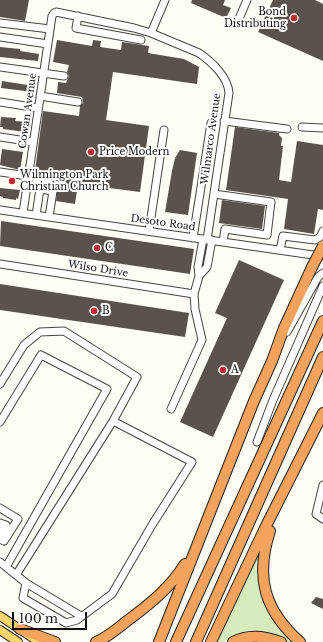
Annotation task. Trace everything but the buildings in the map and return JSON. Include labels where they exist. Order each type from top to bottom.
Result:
[{"type":"highway","points":[[159,642],[284,328],[323,246]]},
{"type":"highway","points":[[176,642],[323,321]]},
{"type":"highway","points":[[196,642],[323,357]]},
{"type":"highway","points":[[211,642],[265,528],[323,413]]},
{"type":"highway","points":[[300,642],[284,627],[270,605],[263,580],[262,564],[264,548],[270,531],[314,430]]},
{"type":"highway","points":[[96,642],[107,636],[151,603],[172,582],[188,560],[206,521]]},
{"type":"highway","points":[[20,629],[55,642]]},
{"type":"highway","points":[[233,642],[258,636],[280,642]]},
{"type":"main road","points":[[0,616],[39,642]]},
{"type":"main road","points":[[0,630],[18,642]]},
{"type":"street","points":[[141,40],[76,28],[78,16],[151,33],[165,0]]},
{"type":"street","points":[[238,21],[247,0]]},
{"type":"street","name":"Cowan Avenue","points":[[23,213],[52,16],[56,12],[78,16]]},
{"type":"street","points":[[0,23],[50,29]]},
{"type":"street","name":"Wilmarco Avenue","points":[[151,33],[199,53],[208,60],[226,81],[228,93],[207,240],[198,267],[199,276],[194,294],[195,308],[202,340],[171,410]]},
{"type":"street","points":[[0,37],[48,44]]},
{"type":"street","points":[[0,67],[64,76]]},
{"type":"street","points":[[40,96],[78,102]]},
{"type":"street","points":[[0,102],[38,108]]},
{"type":"street","points":[[224,121],[287,129]]},
{"type":"street","points":[[193,238],[211,123]]},
{"type":"street","points":[[302,127],[323,128]]},
{"type":"street","points":[[149,231],[164,130]]},
{"type":"street","points":[[0,137],[33,142]]},
{"type":"street","points":[[0,172],[28,176]]},
{"type":"street","points":[[36,215],[40,189],[53,191],[49,217]]},
{"type":"street","points":[[200,196],[272,202],[267,235],[225,229],[223,242]]},
{"type":"street","name":"Desoto Road","points":[[0,210],[323,256]]},
{"type":"street","points":[[280,250],[283,236],[315,240],[320,237],[323,231]]},
{"type":"street","name":"Wilso Drive","points":[[0,264],[194,294]]},
{"type":"street","points":[[272,361],[318,277],[323,273]]},
{"type":"street","points":[[257,442],[273,400],[323,286]]},
{"type":"street","points":[[0,384],[24,345],[40,332],[64,331],[136,376],[113,421],[16,575]]},
{"type":"street","points":[[0,422],[41,355],[107,389],[3,564],[26,583],[81,616]]},
{"type":"street","points":[[26,583],[23,598],[66,623],[77,620],[112,594],[152,525],[192,462],[113,421]]},
{"type":"street","points":[[323,485],[316,514],[323,519]]},
{"type":"street","points":[[0,508],[18,519],[6,525],[0,534]]},
{"type":"street","points":[[0,539],[4,542],[6,525]]},
{"type":"green space","points":[[259,551],[259,572],[296,642],[287,642],[283,639],[244,633],[234,636],[224,642],[215,642]]},
{"type":"place","name":"Bond Distributing","points":[[294,18]]},
{"type":"place","name":"Price Modern","points":[[91,152]]},
{"type":"place","name":"Wilmington Park Christian Church","points":[[12,181]]},
{"type":"place","name":"C","points":[[97,248]]},
{"type":"place","name":"B","points":[[94,311]]},
{"type":"place","name":"A","points":[[223,370]]}]
